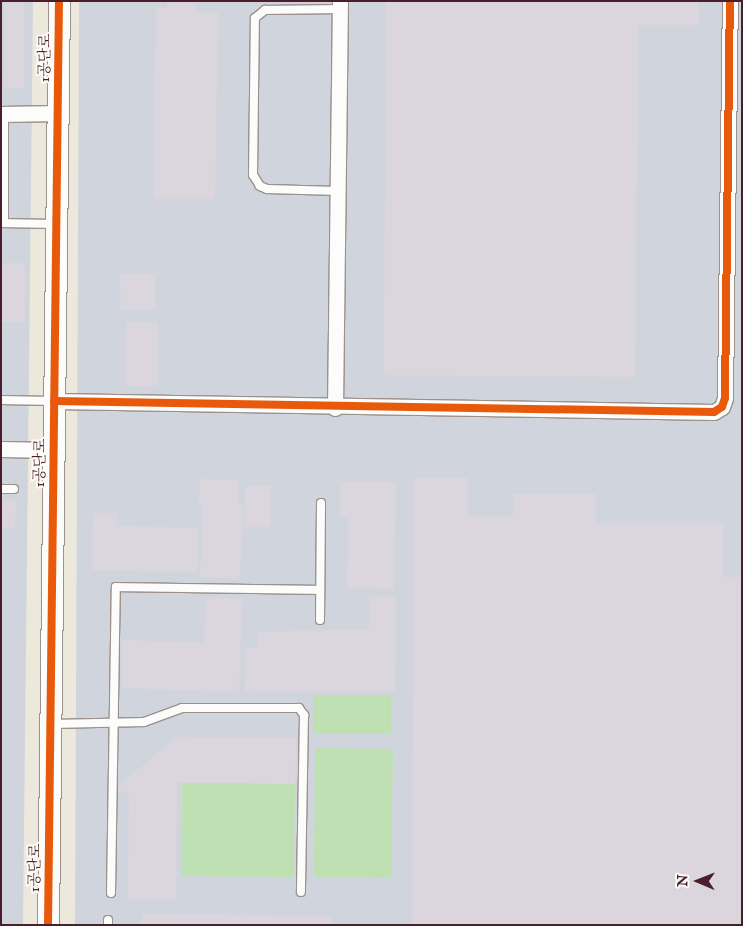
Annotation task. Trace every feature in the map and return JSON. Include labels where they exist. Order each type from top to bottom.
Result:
[{"type":"street","name":"1공단로","points":[[48,925],[59,1]]},
{"type":"street","points":[[54,401],[336,408],[714,412],[722,407],[725,398],[735,225],[736,40],[730,1]]},
{"type":"street","points":[[336,408],[340,5]]},
{"type":"street","points":[[3,114],[58,113]]},
{"type":"street","name":"1공단로","points":[[1,449],[54,450]]},
{"type":"lane","points":[[338,191],[267,189],[260,186],[253,175],[255,18],[265,10],[340,5]]},
{"type":"lane","points":[[3,114],[3,223],[56,224]]},
{"type":"lane","points":[[1,400],[54,401]]},
{"type":"lane","points":[[1,489],[14,489]]},
{"type":"lane","points":[[320,620],[322,503]]},
{"type":"lane","points":[[111,893],[116,587],[320,590]]},
{"type":"lane","points":[[50,724],[152,721],[182,708],[295,708],[302,711],[301,892]]},
{"type":"shaded area","points":[[1,1],[33,1],[23,925],[1,925]]},
{"type":"shaded area","points":[[79,1],[742,1],[742,925],[75,925]]},
{"type":"green space","points":[[313,695],[391,695],[391,734],[313,734]]},
{"type":"green space","points":[[315,748],[393,749],[391,878],[314,877]]},
{"type":"green space","points":[[182,783],[295,784],[294,877],[181,876]]},
{"type":"building","points":[[5,1],[24,1],[24,88],[4,88]]},
{"type":"building","points":[[167,1],[196,1],[196,12],[218,12],[215,199],[153,199],[156,8],[167,8]]},
{"type":"building","points":[[386,1],[699,1],[699,25],[638,25],[635,377],[384,375]]},
{"type":"building","points":[[1,263],[25,263],[25,322],[1,322]]},
{"type":"building","points":[[155,274],[155,309],[121,310],[120,275]]},
{"type":"building","points":[[126,322],[158,323],[157,386],[125,386]]},
{"type":"building","points":[[414,478],[468,478],[468,516],[513,516],[513,494],[596,494],[595,523],[723,523],[723,577],[742,577],[742,925],[412,925]]},
{"type":"building","points":[[200,479],[239,481],[238,505],[243,505],[240,579],[200,577],[203,505],[199,505]]},
{"type":"building","points":[[341,482],[396,482],[394,589],[347,588],[348,518],[340,518]]},
{"type":"building","points":[[245,486],[271,486],[270,527],[245,527]]},
{"type":"building","points":[[1,500],[16,501],[15,528],[1,528]]},
{"type":"building","points":[[93,513],[117,513],[117,526],[198,528],[197,572],[92,570]]},
{"type":"building","points":[[369,596],[396,597],[395,692],[245,691],[246,648],[257,648],[257,632],[369,629]]},
{"type":"building","points":[[206,597],[242,599],[239,692],[122,688],[123,640],[204,643]]},
{"type":"building","points":[[177,737],[296,738],[295,784],[177,782],[176,900],[128,899],[129,795],[124,790],[120,793],[116,788]]},
{"type":"building","points":[[142,914],[331,916],[330,925],[142,925]]},
{"type":"cycle path","points":[[48,925],[59,1]]},
{"type":"cycle path","points":[[54,401],[714,412],[722,407],[725,398],[730,1]]}]
